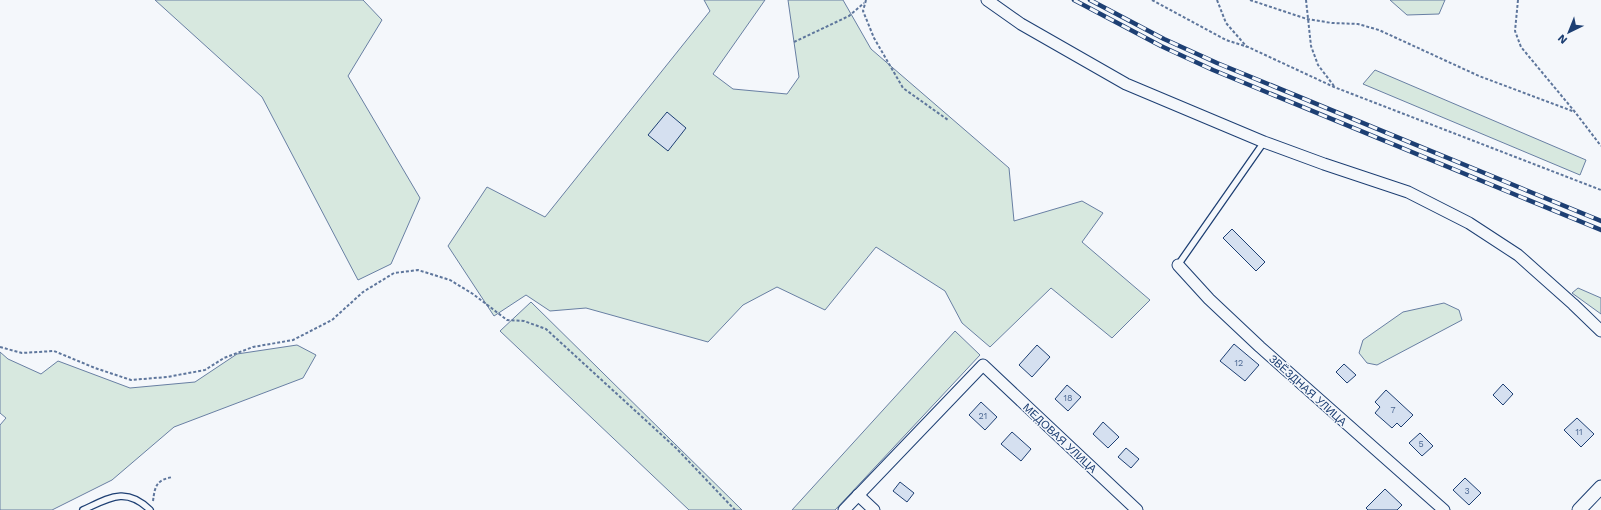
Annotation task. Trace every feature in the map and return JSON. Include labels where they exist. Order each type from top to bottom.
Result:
[{"type":"street","points":[[987,0],[1021,24],[1126,84],[1264,142],[1408,192],[1469,223],[1518,255],[1601,331]]},
{"type":"street","name":"ЗВЁЗДНАЯ УЛИЦА","points":[[1178,265],[1208,299],[1444,510]]},
{"type":"street","name":"МЕДОВАЯ УЛИЦА","points":[[858,495],[983,365],[1137,510]]},
{"type":"street","points":[[1578,510],[1601,487]]},
{"type":"street","points":[[844,510],[858,495],[874,510]]},
{"type":"lane","points":[[1178,265],[1264,142]]},
{"type":"lane","points":[[83,510],[114,496],[130,497],[151,507]]},
{"type":"path","points":[[1152,0],[1226,40],[1248,47],[1334,87],[1601,190]]},
{"type":"path","points":[[1217,0],[1226,23],[1248,47]]},
{"type":"path","points":[[1250,0],[1307,19],[1332,23],[1358,24],[1379,30],[1479,76],[1575,112]]},
{"type":"path","points":[[1306,0],[1311,46],[1318,65],[1334,87]]},
{"type":"path","points":[[1518,0],[1516,31],[1521,47],[1601,146]]},
{"type":"path","points":[[794,42],[849,16],[866,1]]},
{"type":"path","points":[[866,1],[863,11],[874,38],[903,88],[948,120]]},
{"type":"path","points":[[0,347],[22,353],[54,351],[95,368],[131,380],[174,376],[205,370],[224,358],[253,347],[293,340],[332,320],[363,292],[394,273],[418,270],[450,280],[473,294],[507,320],[524,321],[546,329],[677,449],[735,510]]},
{"type":"path","points":[[151,507],[155,487],[159,482],[173,477]]},
{"type":"shaded area","points":[[155,0],[363,0],[382,20],[348,76],[420,198],[391,264],[358,280],[262,97]]},
{"type":"shaded area","points":[[704,0],[765,0],[713,74],[733,89],[787,94],[799,77],[788,0],[843,0],[871,49],[1009,168],[1014,221],[1082,201],[1103,213],[1082,242],[1150,300],[1112,338],[1051,288],[990,347],[962,323],[945,291],[876,247],[825,310],[777,287],[743,305],[708,342],[586,308],[550,311],[526,295],[494,316],[448,246],[487,187],[545,217],[710,11]]},
{"type":"shaded area","points":[[1390,0],[1445,0],[1439,14],[1407,15]]},
{"type":"shaded area","points":[[1375,70],[1586,160],[1580,175],[1363,84]]},
{"type":"shaded area","points":[[1578,288],[1601,298],[1601,314],[1572,293]]},
{"type":"shaded area","points":[[531,302],[742,510],[689,510],[500,331]]},
{"type":"shaded area","points":[[1444,303],[1459,310],[1462,320],[1377,365],[1367,363],[1359,353],[1363,340],[1403,312]]},
{"type":"shaded area","points":[[955,331],[980,355],[835,510],[792,510]]},
{"type":"shaded area","points":[[297,345],[316,355],[303,378],[174,427],[112,480],[52,510],[0,510],[0,425],[6,418],[0,413],[0,352],[8,359],[41,374],[58,361],[130,388],[195,382],[237,354]]},
{"type":"building","points":[[667,112],[686,128],[668,151],[648,135]]},
{"type":"building","points":[[1232,229],[1265,262],[1256,271],[1223,238]]},
{"type":"building","points":[[1234,344],[1259,365],[1245,381],[1220,361]]},
{"type":"building","points":[[1037,345],[1050,357],[1032,377],[1019,365]]},
{"type":"building","points":[[1344,364],[1356,375],[1347,383],[1336,372]]},
{"type":"building","points":[[1503,384],[1513,394],[1503,405],[1493,395]]},
{"type":"building","points":[[1067,385],[1081,397],[1068,411],[1055,399]]},
{"type":"building","points":[[1386,390],[1413,415],[1401,427],[1397,423],[1392,428],[1375,413],[1380,407],[1375,402]]},
{"type":"building","points":[[981,402],[997,417],[985,430],[969,415]]},
{"type":"building","points":[[1577,418],[1594,434],[1581,447],[1564,430]]},
{"type":"building","points":[[1103,422],[1119,437],[1108,448],[1093,434]]},
{"type":"building","points":[[1012,432],[1031,449],[1021,461],[1001,444]]},
{"type":"building","points":[[1420,433],[1433,446],[1422,456],[1409,443]]},
{"type":"building","points":[[1126,448],[1139,459],[1131,468],[1118,457]]},
{"type":"building","points":[[1465,478],[1481,493],[1469,505],[1453,490]]},
{"type":"building","points":[[900,482],[914,493],[907,502],[893,491]]},
{"type":"building","points":[[1385,489],[1402,505],[1397,510],[1368,510],[1366,508]]},
{"type":"railway","points":[[1074,0],[1161,46],[1213,70],[1601,230]]},
{"type":"railway","points":[[1090,0],[1164,39],[1217,63],[1601,221]]}]
